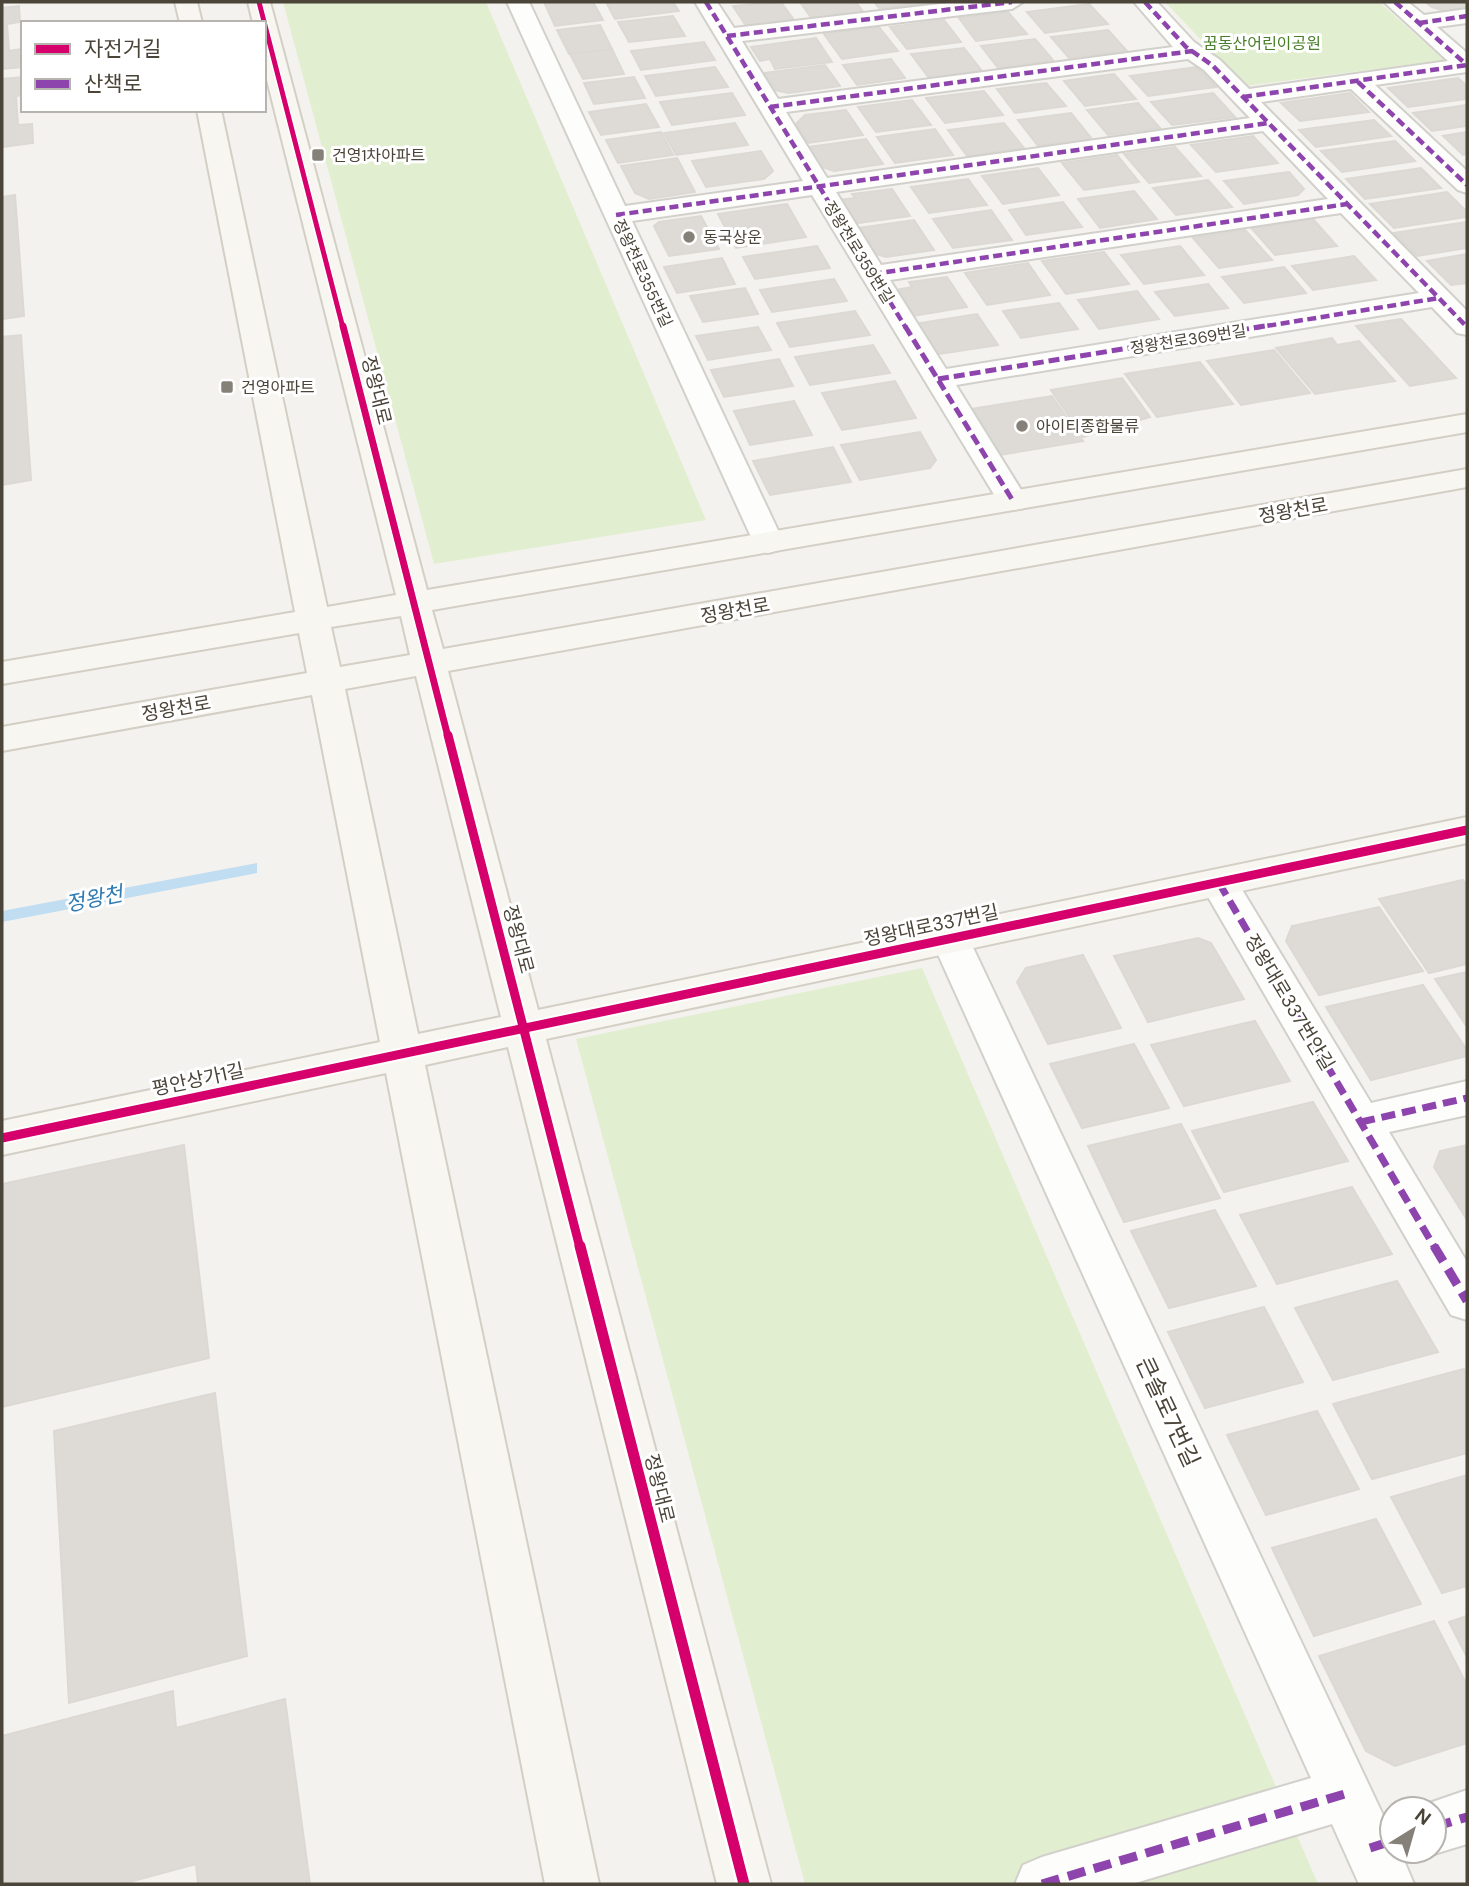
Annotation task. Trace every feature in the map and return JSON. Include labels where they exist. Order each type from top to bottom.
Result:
[{"type":"street","points":[[187,2],[191,21]]},
{"type":"street","name":"정왕대로","points":[[259,2],[264,21]]},
{"type":"street","name":"정왕천로355번길","points":[[518,2],[768,543]]},
{"type":"street","name":"정왕천로359번길","points":[[706,2],[1013,501]]},
{"type":"street","points":[[727,36],[1012,2]]},
{"type":"street","points":[[1145,2],[1193,51],[1212,65],[1467,327]]},
{"type":"street","points":[[1395,2],[1467,65]]},
{"type":"street","points":[[1419,23],[1467,16]]},
{"type":"street","name":"정왕대로","points":[[266,29],[744,1884]]},
{"type":"street","points":[[770,107],[1193,51]]},
{"type":"street","points":[[1243,97],[1467,65]]},
{"type":"street","points":[[1358,82],[1467,185]]},
{"type":"street","points":[[209,112],[572,1884]]},
{"type":"street","points":[[617,215],[1269,123]]},
{"type":"street","points":[[873,274],[1347,204]]},
{"type":"street","name":"정왕천로369번길","points":[[938,379],[1439,298]]},
{"type":"street","points":[[2,673],[1467,423]]},
{"type":"street","name":"정왕천로","points":[[2,739],[1467,478]]},
{"type":"street","name":"정왕대로337번길","points":[[402,1054],[1467,830]]},
{"type":"street","name":"정왕대로337번안길","points":[[1219,883],[1467,1301]]},
{"type":"street","name":"큰솔로7번길","points":[[950,939],[1345,1794],[1378,1849]]},
{"type":"street","name":"평안상가1길","points":[[2,1138],[402,1054]]},
{"type":"street","points":[[1361,1122],[1467,1098]]},
{"type":"street","points":[[1042,1884],[1345,1794]]},
{"type":"street","points":[[1448,1823],[1467,1817]]},
{"type":"green space","points":[[283,2],[486,2],[706,520],[434,564]]},
{"type":"green space","name":"꿈동산어린이공원","points":[[1165,2],[1379,2],[1444,60],[1245,86]]},
{"type":"green space","points":[[922,968],[1318,1884],[805,1884],[576,1039]]},
{"type":"water","name":"정왕천","points":[[257,863],[257,873],[2,922],[2,911]]},
{"type":"building","points":[[544,2],[593,2],[603,20],[555,26]]},
{"type":"building","points":[[606,2],[673,2],[679,11],[615,19]]},
{"type":"building","points":[[781,2],[794,20],[746,26],[733,6]]},
{"type":"building","points":[[800,2],[856,2],[864,13],[812,19]]},
{"type":"building","points":[[874,2],[935,2],[880,9]]},
{"type":"building","points":[[1425,2],[1467,2],[1467,9],[1448,12]]},
{"type":"building","points":[[1089,4],[1108,24],[1045,33],[1027,12]]},
{"type":"building","points":[[19,6],[20,22],[7,24],[9,51],[21,49],[21,67],[2,69],[2,8]]},
{"type":"building","points":[[1008,12],[1027,34],[976,41],[959,18]]},
{"type":"building","points":[[673,16],[685,36],[629,42],[618,22]]},
{"type":"building","points":[[944,20],[961,42],[907,49],[890,27]]},
{"type":"building","points":[[600,25],[612,49],[569,54],[557,30]]},
{"type":"building","points":[[879,27],[898,51],[842,59],[824,34]]},
{"type":"building","points":[[1108,30],[1127,51],[1069,58],[1051,37]]},
{"type":"building","points":[[816,38],[832,62],[775,69],[770,59],[760,61],[751,47]]},
{"type":"building","points":[[1035,39],[1053,60],[998,68],[981,46]]},
{"type":"building","points":[[704,42],[715,60],[641,70],[631,51]]},
{"type":"building","points":[[964,48],[982,71],[929,78],[911,54]]},
{"type":"building","points":[[612,49],[624,74],[583,79],[570,54]]},
{"type":"building","points":[[891,59],[905,78],[857,85],[843,65]]},
{"type":"building","points":[[825,65],[840,86],[789,93],[774,90],[764,73]]},
{"type":"building","points":[[715,67],[728,87],[656,96],[645,76]]},
{"type":"building","points":[[1197,67],[1216,87],[1148,96],[1130,76]]},
{"type":"building","points":[[1114,74],[1136,99],[1085,106],[1064,81]]},
{"type":"building","points":[[21,77],[21,95],[16,96],[18,125],[32,124],[33,143],[2,147],[2,79]]},
{"type":"building","points":[[634,77],[645,98],[594,104],[584,83]]},
{"type":"building","points":[[1458,78],[1467,86],[1467,99],[1408,107],[1388,88]]},
{"type":"building","points":[[1046,83],[1066,106],[1015,113],[997,89]]},
{"type":"building","points":[[984,91],[1003,115],[945,123],[926,98]]},
{"type":"building","points":[[732,93],[745,115],[672,125],[660,102]]},
{"type":"building","points":[[1213,93],[1235,117],[1172,125],[1151,102]]},
{"type":"building","points":[[1350,93],[1369,112],[1300,121],[1281,103]]},
{"type":"building","points":[[912,100],[931,125],[876,132],[858,107]]},
{"type":"building","points":[[1138,103],[1160,128],[1108,135],[1087,110]]},
{"type":"building","points":[[646,104],[659,127],[601,135],[589,112]]},
{"type":"building","points":[[1467,105],[1467,126],[1432,131],[1413,113]]},
{"type":"building","points":[[846,110],[863,135],[808,143],[796,124],[805,115]]},
{"type":"building","points":[[1071,113],[1092,139],[1038,146],[1018,120]]},
{"type":"building","points":[[1374,120],[1391,136],[1316,147],[1299,130]]},
{"type":"building","points":[[735,123],[748,145],[676,155],[664,133]]},
{"type":"building","points":[[1004,123],[1024,148],[967,156],[948,130]]},
{"type":"building","points":[[935,129],[953,155],[895,163],[877,137]]},
{"type":"building","points":[[661,132],[673,155],[618,163],[606,140]]},
{"type":"building","points":[[1467,132],[1467,154],[1463,155],[1443,136]]},
{"type":"building","points":[[1253,136],[1278,163],[1216,172],[1191,145]]},
{"type":"building","points":[[866,139],[883,164],[834,171],[819,166],[808,147]]},
{"type":"building","points":[[1395,141],[1415,161],[1342,172],[1321,151]]},
{"type":"building","points":[[1175,147],[1201,176],[1149,183],[1124,154]]},
{"type":"building","points":[[761,151],[773,171],[764,179],[706,187],[692,161]]},
{"type":"building","points":[[1117,155],[1139,182],[1084,190],[1062,163]]},
{"type":"building","points":[[677,158],[695,192],[649,199],[635,193],[621,166]]},
{"type":"building","points":[[1038,168],[1059,195],[1003,204],[982,176]]},
{"type":"building","points":[[1421,168],[1441,188],[1365,199],[1346,179]]},
{"type":"building","points":[[1289,172],[1304,189],[1298,195],[1244,204],[1224,181]]},
{"type":"building","points":[[968,179],[987,205],[929,213],[911,187]]},
{"type":"building","points":[[1208,180],[1232,207],[1176,215],[1153,188]]},
{"type":"building","points":[[892,189],[910,216],[852,224],[837,200],[855,198],[852,194]]},
{"type":"building","points":[[1134,191],[1157,219],[1100,228],[1078,199]]},
{"type":"building","points":[[1447,192],[1467,212],[1467,217],[1394,228],[1370,204]]},
{"type":"building","points":[[15,195],[24,316],[2,319],[2,197]]},
{"type":"building","points":[[1063,202],[1082,227],[1026,235],[1009,210]]},
{"type":"building","points":[[787,204],[806,237],[736,248],[718,214]]},
{"type":"building","points":[[991,210],[1012,240],[953,248],[933,219]]},
{"type":"building","points":[[701,216],[719,249],[669,256],[654,226],[659,222]]},
{"type":"building","points":[[1313,219],[1337,246],[1275,255],[1252,229]]},
{"type":"building","points":[[914,220],[934,250],[886,257],[873,253],[858,228]]},
{"type":"building","points":[[1467,222],[1467,248],[1417,256],[1394,233]]},
{"type":"building","points":[[1245,230],[1272,260],[1219,268],[1193,238]]},
{"type":"building","points":[[817,246],[830,268],[755,279],[743,257]]},
{"type":"building","points":[[1180,246],[1204,275],[1144,284],[1121,255]]},
{"type":"building","points":[[1104,252],[1129,284],[1066,294],[1042,261]]},
{"type":"building","points":[[1467,254],[1467,283],[1451,285],[1427,261]]},
{"type":"building","points":[[1354,256],[1376,280],[1313,290],[1292,266]]},
{"type":"building","points":[[722,258],[735,284],[677,293],[664,267]]},
{"type":"building","points":[[1028,263],[1050,295],[987,305],[965,273]]},
{"type":"building","points":[[1284,267],[1306,293],[1244,303],[1222,277]]},
{"type":"building","points":[[947,277],[967,307],[913,316],[896,290],[912,287],[909,282]]},
{"type":"building","points":[[834,279],[847,301],[772,312],[760,290]]},
{"type":"building","points":[[1208,284],[1228,308],[1175,316],[1155,292]]},
{"type":"building","points":[[745,288],[758,314],[703,322],[690,296]]},
{"type":"building","points":[[1137,291],[1159,319],[1099,329],[1078,300]]},
{"type":"building","points":[[1059,303],[1078,329],[1021,338],[1003,311]]},
{"type":"building","points":[[855,311],[870,335],[790,347],[777,323]]},
{"type":"building","points":[[977,314],[998,345],[933,355],[914,324]]},
{"type":"building","points":[[1401,319],[1456,378],[1410,386],[1356,326]]},
{"type":"building","points":[[758,327],[771,350],[708,360],[696,336]]},
{"type":"building","points":[[21,335],[31,480],[2,485],[2,337]]},
{"type":"building","points":[[1332,338],[1337,345],[1359,341],[1395,381],[1315,394],[1276,348]]},
{"type":"building","points":[[873,345],[890,373],[810,385],[795,357]]},
{"type":"building","points":[[1274,350],[1310,393],[1241,405],[1207,361]]},
{"type":"building","points":[[779,359],[793,386],[724,397],[711,370]]},
{"type":"building","points":[[1200,362],[1233,404],[1157,417],[1125,374]]},
{"type":"building","points":[[1122,378],[1150,417],[1083,437],[1051,390]]},
{"type":"building","points":[[895,381],[916,418],[842,430],[822,393]]},
{"type":"building","points":[[1052,396],[1083,441],[994,456],[965,410]]},
{"type":"building","points":[[794,401],[812,435],[750,445],[734,411]]},
{"type":"building","points":[[920,432],[936,460],[930,468],[860,480],[841,445]]},
{"type":"building","points":[[833,447],[851,482],[770,495],[753,461]]},
{"type":"building","points":[[1463,880],[1467,886],[1467,964],[1429,973],[1379,899]]},
{"type":"building","points":[[1379,907],[1423,971],[1319,995],[1286,941],[1292,926]]},
{"type":"building","points":[[1198,938],[1211,943],[1244,999],[1148,1022],[1114,956]]},
{"type":"building","points":[[1083,955],[1121,1028],[1048,1044],[1017,982],[1026,968]]},
{"type":"building","points":[[1467,972],[1467,1027],[1435,979]]},
{"type":"building","points":[[1423,985],[1467,1050],[1467,1056],[1371,1080],[1326,1007]]},
{"type":"building","points":[[1255,1021],[1290,1081],[1184,1106],[1151,1045]]},
{"type":"building","points":[[1134,1044],[1169,1108],[1082,1128],[1050,1064]]},
{"type":"building","points":[[1313,1102],[1348,1161],[1224,1192],[1192,1131]]},
{"type":"building","points":[[1181,1124],[1220,1198],[1124,1222],[1088,1146]]},
{"type":"building","points":[[184,1145],[209,1358],[2,1407],[2,1184]]},
{"type":"building","points":[[1467,1145],[1467,1220],[1434,1167],[1440,1151]]},
{"type":"building","points":[[1352,1187],[1392,1254],[1277,1284],[1240,1215]]},
{"type":"building","points":[[1215,1210],[1256,1286],[1169,1308],[1131,1231]]},
{"type":"building","points":[[1397,1281],[1438,1352],[1333,1380],[1295,1308]]},
{"type":"building","points":[[1264,1307],[1303,1382],[1205,1408],[1168,1332]]},
{"type":"building","points":[[1464,1369],[1467,1375],[1467,1453],[1372,1479],[1333,1404]]},
{"type":"building","points":[[215,1393],[247,1656],[69,1703],[54,1431]]},
{"type":"building","points":[[1317,1411],[1359,1489],[1266,1515],[1227,1435]]},
{"type":"building","points":[[1467,1475],[1467,1586],[1442,1593],[1391,1497]]},
{"type":"building","points":[[1376,1519],[1421,1604],[1314,1636],[1272,1548]]},
{"type":"building","points":[[1467,1616],[1467,1657],[1449,1622]]},
{"type":"building","points":[[1434,1621],[1467,1685],[1467,1743],[1395,1766],[1366,1751],[1319,1656]]},
{"type":"building","points":[[173,1691],[176,1728],[285,1699],[310,1884],[198,1884],[196,1864],[122,1884],[2,1884],[2,1736]]},
{"type":"marked path","points":[[706,2],[1013,501]]},
{"type":"marked path","points":[[727,36],[1012,2]]},
{"type":"marked path","points":[[1145,2],[1186,47],[1212,65],[1467,327]]},
{"type":"marked path","points":[[1395,2],[1467,65]]},
{"type":"marked path","points":[[1419,23],[1467,16]]},
{"type":"marked path","points":[[770,107],[1193,51]]},
{"type":"marked path","points":[[1243,97],[1467,65]]},
{"type":"marked path","points":[[1358,82],[1467,185]]},
{"type":"marked path","points":[[616,215],[1269,123]]},
{"type":"marked path","points":[[873,274],[1347,204]]},
{"type":"marked path","points":[[938,379],[1439,298]]},
{"type":"marked path","points":[[1219,883],[1467,1301]]},
{"type":"marked path","points":[[1361,1122],[1467,1098]]},
{"type":"marked path","points":[[1042,1884],[1345,1794]]},
{"type":"marked path","points":[[1448,1823],[1467,1817]]},
{"type":"marked path","points":[[1370,1848],[1378,1845]]},
{"type":"cycle path","points":[[259,2],[264,21]]},
{"type":"cycle path","points":[[266,29],[744,1884]]},
{"type":"cycle path","points":[[2,1138],[1467,830]]},
{"type":"place","name":"건영1차아파트","points":[[318,155]]},
{"type":"place","name":"동국상운","points":[[689,237]]},
{"type":"place","name":"건영아파트","points":[[227,387]]},
{"type":"place","name":"아이티종합물류","points":[[1022,426]]}]
